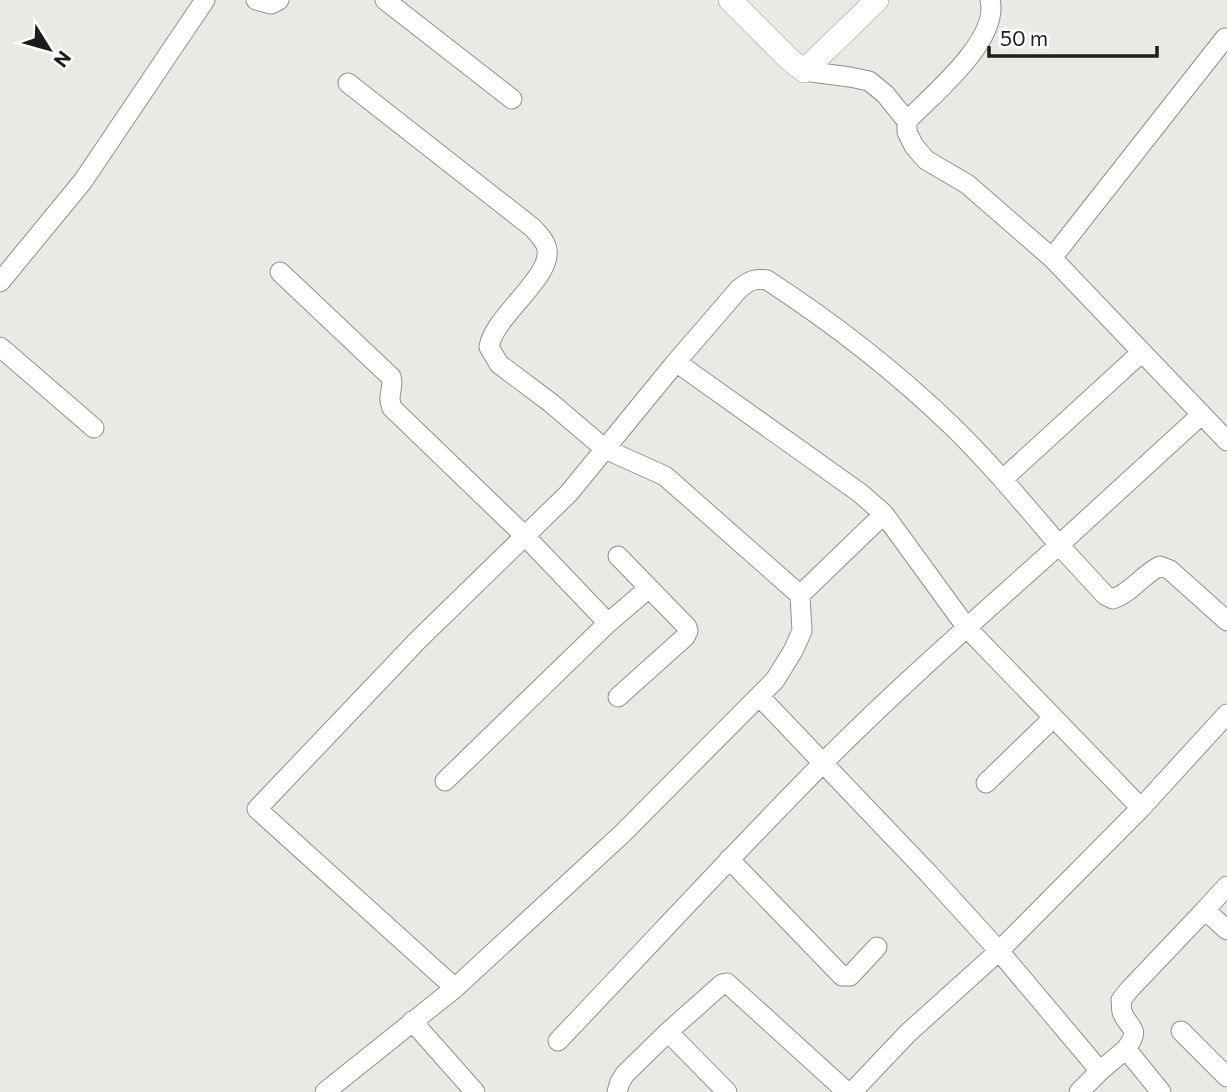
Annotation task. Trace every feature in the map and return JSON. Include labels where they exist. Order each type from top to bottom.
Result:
[{"type":"street","points":[[0,282],[83,181],[205,0]]},
{"type":"street","points":[[256,0],[271,4],[279,0]]},
{"type":"street","points":[[385,0],[512,99]]},
{"type":"street","points":[[730,0],[789,60],[804,71],[869,81],[885,94],[907,121]]},
{"type":"street","points":[[804,71],[877,0]]},
{"type":"street","points":[[990,0],[992,9],[986,30],[970,56],[907,121],[906,132],[926,160],[967,184],[1052,258],[1227,441]]},
{"type":"street","points":[[1052,258],[1226,38]]},
{"type":"street","points":[[325,1092],[454,988],[622,834],[760,697],[788,661],[802,631],[800,595],[665,477],[605,449],[551,403],[499,364],[489,347],[490,337],[502,318],[541,273],[548,255],[546,244],[533,228],[348,83]]},
{"type":"street","points":[[280,272],[391,377],[393,385],[388,396],[392,408],[525,536],[608,623]]},
{"type":"street","points":[[454,988],[257,810],[418,640],[569,493],[676,362],[749,281],[767,281],[821,316],[885,365],[951,425],[1003,479],[1105,595],[1113,599],[1123,595],[1148,572],[1160,566],[1170,570],[1227,621]]},
{"type":"street","points":[[0,347],[94,428]]},
{"type":"street","points":[[1003,479],[1142,352]]},
{"type":"street","points":[[676,362],[860,492],[884,514],[967,628],[1141,808]]},
{"type":"street","points":[[558,1041],[823,763],[1201,415]]},
{"type":"street","points":[[800,595],[884,514]]},
{"type":"street","points":[[618,556],[687,627],[687,634],[618,696]]},
{"type":"street","points":[[445,781],[608,623],[649,588]]},
{"type":"street","points":[[760,697],[999,951],[1100,1072]]},
{"type":"street","points":[[852,1092],[908,1033],[999,951],[1141,808],[1227,714]]},
{"type":"street","points":[[986,783],[1053,718]]},
{"type":"street","points":[[729,859],[842,976],[850,976],[877,947]]},
{"type":"street","points":[[1079,1092],[1133,1039],[1133,1026],[1122,1012],[1121,1000],[1227,886]]},
{"type":"street","points":[[1205,910],[1227,930]]},
{"type":"street","points":[[617,1092],[625,1074],[668,1032],[722,984],[727,983],[847,1092]]},
{"type":"street","points":[[412,1021],[475,1092]]},
{"type":"street","points":[[1181,1031],[1227,1077]]},
{"type":"street","points":[[668,1032],[727,1092]]},
{"type":"street","points":[[1126,1048],[1161,1092]]}]
